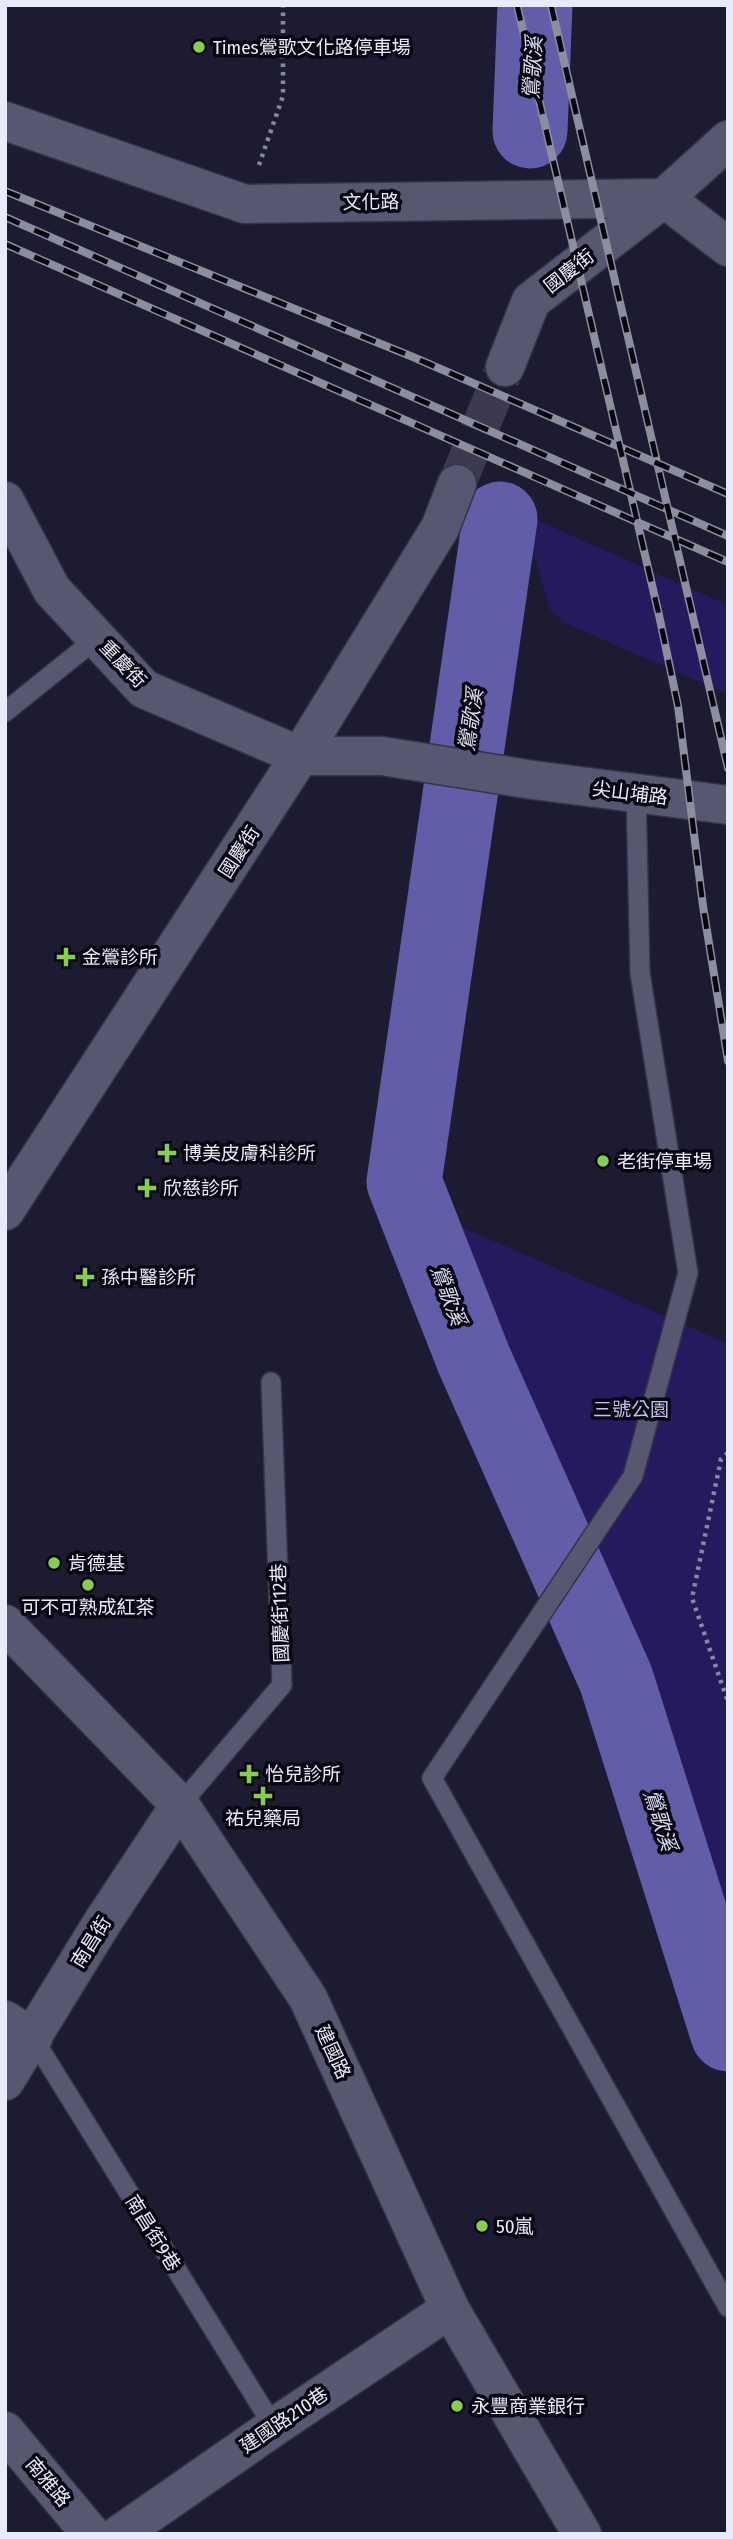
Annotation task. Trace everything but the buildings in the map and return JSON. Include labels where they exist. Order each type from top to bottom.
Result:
[{"type":"street","name":"文化路","points":[[5,121],[245,204],[664,198]]},
{"type":"street","points":[[728,140],[664,198],[728,247]]},
{"type":"street","name":"國慶街","points":[[505,368],[531,301],[664,198]]},
{"type":"street","name":"國慶街","points":[[5,1211],[300,756],[440,528],[457,484]]},
{"type":"street","name":"重慶街","points":[[5,502],[52,590],[144,689],[300,756]]},
{"type":"street","name":"尖山埔路","points":[[300,756],[382,756],[533,780],[728,805]]},
{"type":"street","name":"建國路","points":[[5,1624],[180,1805],[308,1998],[450,2309],[582,2534]]},
{"type":"street","name":"南昌街","points":[[5,2081],[19,2029],[102,1923],[180,1805]]},
{"type":"street","name":"建國路210巷","points":[[120,2534],[450,2309]]},
{"type":"street","name":"南雅路","points":[[5,2431],[91,2534]]},
{"type":"lane","points":[[5,712],[97,638]]},
{"type":"lane","points":[[636,793],[640,974],[688,1273],[633,1476],[432,1778],[728,2307]]},
{"type":"lane","name":"國慶街112巷","points":[[180,1805],[282,1685],[271,1382]]},
{"type":"lane","name":"南昌街9巷","points":[[19,2029],[274,2427]]},
{"type":"path","points":[[245,204],[283,96],[283,5]]},
{"type":"path","points":[[728,1453],[721,1459],[692,1598],[728,1702]]},
{"type":"green space","points":[[523,514],[728,605],[728,694],[569,625],[550,610]]},
{"type":"green space","name":"三號公園","points":[[441,1218],[728,1344],[728,1954],[608,1597]]},
{"type":"waterway","name":"鶯歌溪","points":[[530,131],[535,5]]},
{"type":"waterway","name":"鶯歌溪","points":[[500,519],[404,1182],[474,1360],[616,1679],[728,2034]]},
{"type":"tunnel","points":[[457,484],[505,367]]},
{"type":"railway","points":[[517,5],[678,706],[703,906],[728,1061]]},
{"type":"railway","points":[[551,5],[728,768]]},
{"type":"railway","points":[[5,191],[413,357],[728,494]]},
{"type":"railway","points":[[5,217],[728,536]]},
{"type":"railway","points":[[5,244],[728,562]]},
{"type":"place","name":"Times鶯歌文化路停車場","points":[[199,47]]},
{"type":"place","name":"金鶯診所","points":[[66,957]]},
{"type":"place","name":"博美皮膚科診所","points":[[167,1153]]},
{"type":"place","name":"老街停車場","points":[[603,1161]]},
{"type":"place","name":"欣慈診所","points":[[147,1188]]},
{"type":"place","name":"孫中醫診所","points":[[85,1277]]},
{"type":"place","name":"肯德基","points":[[54,1563]]},
{"type":"place","name":"可不可熟成紅茶","points":[[88,1585]]},
{"type":"place","name":"怡兒診所","points":[[249,1774]]},
{"type":"place","name":"祐兒藥局","points":[[263,1796]]},
{"type":"place","name":"50嵐","points":[[482,2226]]},
{"type":"place","name":"永豐商業銀行","points":[[457,2406]]}]
